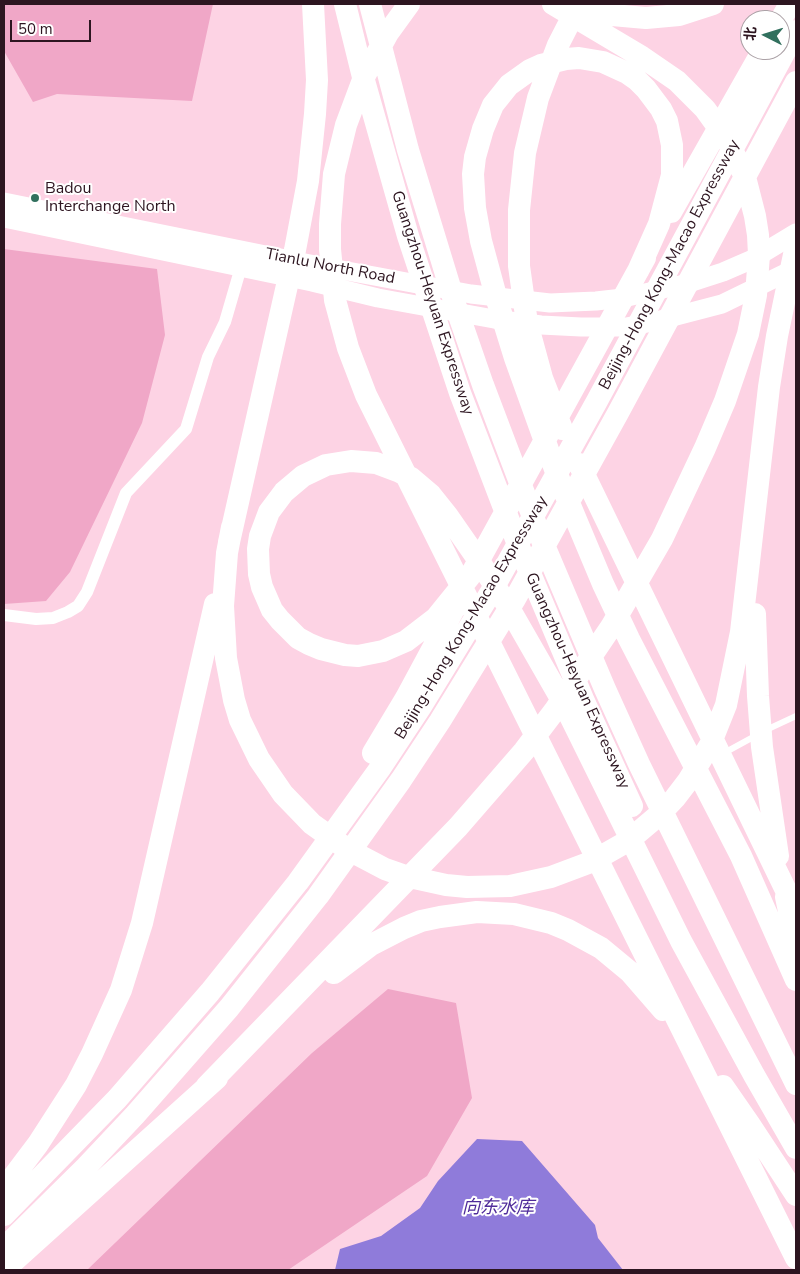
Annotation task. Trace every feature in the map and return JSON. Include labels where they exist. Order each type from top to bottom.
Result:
[{"type":"highway","points":[[4,1189],[58,1115],[92,1054],[121,990],[142,923],[302,215],[316,110],[314,4]]},
{"type":"highway","name":"Guangzhou-Heyuan Expressway","points":[[345,4],[376,124],[408,236],[460,393],[519,547],[617,774],[796,1138]]},
{"type":"highway","name":"Guangzhou-Heyuan Expressway","points":[[370,4],[399,117],[459,316],[541,538],[639,764],[796,1084]]},
{"type":"highway","points":[[409,4],[388,33],[364,78],[346,125],[334,174],[330,224],[331,266],[335,300],[348,348],[371,404],[796,1258]]},
{"type":"highway","points":[[206,1087],[458,827],[524,751],[555,710],[612,626],[662,539],[706,448],[742,353],[753,314],[758,285],[759,255],[755,216],[745,177],[728,141],[705,109],[677,81],[642,57],[554,4]]},
{"type":"highway","points":[[713,4],[679,15],[646,18],[612,15],[578,4],[558,45],[538,98],[525,153],[518,228],[519,266],[531,341],[542,378],[563,430],[796,911]]},
{"type":"highway","name":"Beijing-Hong Kong-Macao Expressway","points":[[4,1214],[117,1099],[210,992],[293,889],[340,825],[420,708],[494,587],[613,372],[796,31]]},
{"type":"highway","points":[[650,247],[664,208],[672,175],[673,158],[670,133],[661,109],[646,89],[626,73],[603,62],[578,58],[553,61],[530,70],[509,85],[493,105],[478,140],[473,174],[481,241],[512,349],[575,520],[629,639],[741,856],[796,980]]},
{"type":"highway","points":[[210,992],[252,924],[289,875],[369,759],[406,698],[472,574],[575,389],[650,247],[757,60]]},
{"type":"highway","name":"Beijing-Hong Kong-Macao Expressway","points":[[4,1248],[92,1161],[182,1062],[274,953],[360,839],[430,736],[478,660],[550,537],[796,82]]},
{"type":"highway","points":[[232,527],[224,588],[223,632],[230,686],[240,720],[262,765],[283,794],[312,824],[365,860],[405,876],[453,886],[510,886],[551,877],[591,862],[628,841],[660,814],[688,781],[719,726],[732,685],[741,632],[762,438],[777,336],[796,246]]},
{"type":"highway","points":[[762,438],[755,567],[755,645],[758,696],[768,799],[796,944]]},
{"type":"highway","points":[[472,574],[440,613],[416,634],[395,647],[358,656],[333,653],[298,638],[280,620],[266,598],[260,580],[258,562],[260,536],[269,512],[284,492],[303,476],[338,462],[364,461],[388,467],[406,475],[421,486],[447,514],[508,608],[564,704],[681,941],[796,1148]]},
{"type":"highway","points":[[4,1270],[313,991],[355,956],[387,936],[426,920],[440,916],[477,912],[514,914],[559,926],[601,948],[630,972],[688,1040],[750,1125],[796,1195]]},
{"type":"main road","name":"Tianlu North Road","points":[[4,202],[313,273],[378,298],[523,323],[581,327],[626,327],[679,316],[722,304],[796,268]]},
{"type":"main road","name":"Tianlu North Road","points":[[4,218],[241,267],[381,277],[471,294],[550,303],[623,298],[664,289],[723,272],[753,259],[796,233]]},
{"type":"main road","points":[[378,298],[381,277]]},
{"type":"street","points":[[4,616],[36,619],[53,618],[78,606],[87,592],[126,493],[186,429],[208,357],[225,322],[241,267]]},
{"type":"lane","points":[[724,753],[786,719],[796,716]]},
{"type":"shaded area","points":[[4,4],[213,4],[192,101],[57,94],[33,102],[4,51]]},
{"type":"shaded area","points":[[4,249],[157,269],[165,335],[142,423],[70,572],[46,601],[4,604]]},
{"type":"shaded area","points":[[388,989],[456,1003],[472,1098],[427,1176],[288,1270],[87,1270],[312,1053]]},
{"type":"water","name":"向东水库","points":[[477,1139],[522,1141],[595,1225],[598,1238],[623,1270],[335,1270],[340,1249],[381,1236],[420,1208],[438,1181]]},
{"type":"place","name":"Badou Interchange North","points":[[35,198]]}]
